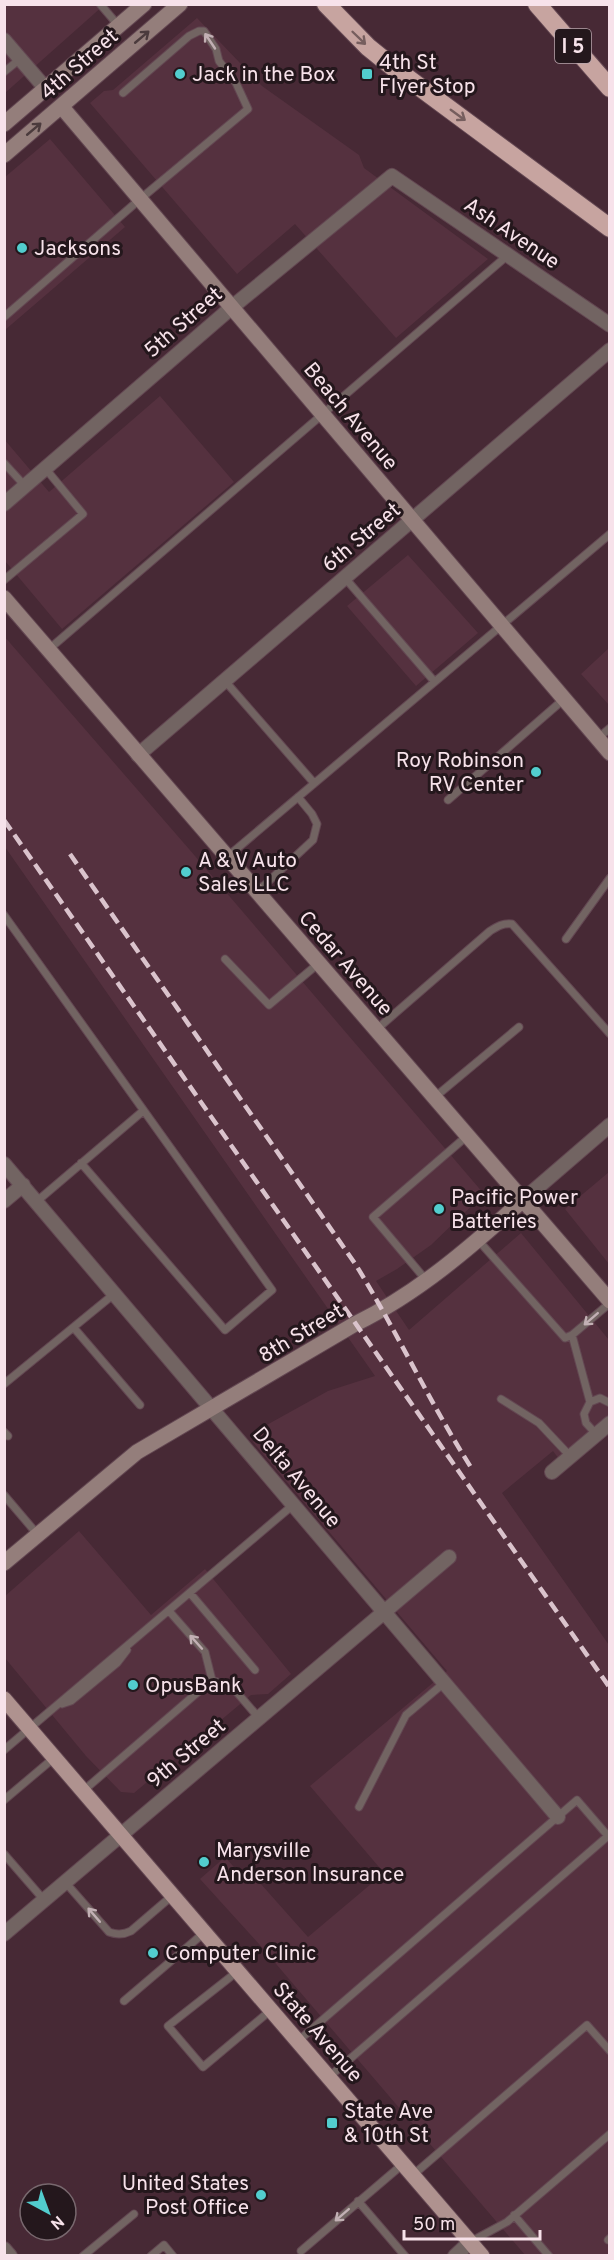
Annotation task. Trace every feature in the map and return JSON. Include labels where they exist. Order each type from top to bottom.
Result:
[{"type":"highway","points":[[326,4],[368,47],[394,68],[609,228]]},
{"type":"highway","name":"I 5","points":[[537,4],[609,88]]},
{"type":"main road","name":"State Avenue","points":[[5,1701],[482,2256]]},
{"type":"street","name":"4th Street","points":[[4,124],[144,4]]},
{"type":"street","name":"4th Street","points":[[4,155],[180,4]]},
{"type":"street","points":[[4,40],[46,89]]},
{"type":"street","name":"Beach Avenue","points":[[61,106],[609,753]]},
{"type":"street","name":"Ash Avenue","points":[[392,176],[609,325]]},
{"type":"street","name":"5th Street","points":[[4,504],[231,308],[392,176]]},
{"type":"street","name":"6th Street","points":[[138,755],[609,350]]},
{"type":"street","name":"Cedar Avenue","points":[[4,598],[609,1302]]},
{"type":"street","name":"8th Street","points":[[4,1563],[137,1452],[355,1324],[383,1310],[460,1256],[609,1125]]},
{"type":"street","name":"Delta Avenue","points":[[4,1164],[558,1817]]},
{"type":"street","points":[[4,1201],[23,1185]]},
{"type":"street","points":[[552,1472],[609,1423]]},
{"type":"street","name":"9th Street","points":[[4,1934],[449,1557]]},
{"type":"street","points":[[455,2256],[470,2242]]},
{"type":"street","points":[[4,2249],[10,2256]]},
{"type":"lane","points":[[100,4],[119,27]]},
{"type":"lane","points":[[4,317],[248,109],[236,83],[219,61],[216,50],[204,31],[189,36],[123,93]]},
{"type":"lane","points":[[4,72],[20,58]]},
{"type":"lane","points":[[48,650],[508,255]]},
{"type":"lane","points":[[4,463],[25,486]]},
{"type":"lane","points":[[4,580],[83,514],[45,468]]},
{"type":"lane","points":[[227,857],[609,534]]},
{"type":"lane","points":[[345,578],[434,681]]},
{"type":"lane","points":[[225,681],[315,783]]},
{"type":"lane","points":[[448,800],[564,699]]},
{"type":"lane","points":[[597,738],[609,728]]},
{"type":"lane","points":[[257,892],[313,840],[317,824],[298,797]]},
{"type":"lane","points":[[566,939],[609,878]]},
{"type":"lane","points":[[5,917],[272,1290],[225,1330],[81,1163]]},
{"type":"lane","points":[[376,1030],[490,931],[500,924],[507,923],[512,924],[609,1034]]},
{"type":"lane","points":[[225,958],[269,1005],[319,963]]},
{"type":"lane","points":[[435,1097],[519,1027]]},
{"type":"lane","points":[[36,1202],[143,1111]]},
{"type":"lane","points":[[426,1280],[373,1217],[467,1136]]},
{"type":"lane","points":[[478,1240],[565,1338],[572,1335],[609,1302]]},
{"type":"lane","points":[[4,1384],[114,1294]]},
{"type":"lane","points":[[74,1328],[140,1405]]},
{"type":"lane","points":[[572,1335],[590,1402],[584,1414],[586,1423],[596,1434]]},
{"type":"lane","points":[[590,1402],[600,1398],[609,1403]]},
{"type":"lane","points":[[501,1399],[539,1423],[570,1456]]},
{"type":"lane","points":[[4,1495],[38,1535]]},
{"type":"lane","points":[[4,1750],[57,1706],[71,1701],[117,1663],[136,1639],[293,1505]]},
{"type":"lane","points":[[190,1593],[255,1670]]},
{"type":"lane","points":[[169,1611],[205,1652],[212,1680]]},
{"type":"lane","points":[[212,1680],[234,1689],[259,1718]]},
{"type":"lane","points":[[83,1791],[212,1680]]},
{"type":"lane","points":[[359,1807],[406,1715],[444,1683]]},
{"type":"lane","points":[[4,1800],[55,1757]]},
{"type":"lane","points":[[298,2041],[577,1800],[608,1836],[329,2077]]},
{"type":"lane","points":[[4,1854],[44,1900]]},
{"type":"lane","points":[[65,1882],[108,1932],[120,1935],[131,1931],[173,1895]]},
{"type":"lane","points":[[124,2001],[205,1932]]},
{"type":"lane","points":[[238,1971],[168,2026],[203,2067],[271,2010]]},
{"type":"lane","points":[[301,2251],[358,2201],[408,2169],[587,2025],[609,2051]]},
{"type":"lane","points":[[470,2242],[507,2222],[609,2134]]},
{"type":"lane","points":[[358,2201],[405,2256]]},
{"type":"lane","points":[[83,2256],[134,2214]]},
{"type":"lane","points":[[514,2216],[549,2256]]},
{"type":"lane","points":[[151,2256],[164,2244],[173,2256]]},
{"type":"shaded area","points":[[5,5],[104,5],[5,93]]},
{"type":"shaded area","points":[[197,18],[262,86],[359,155],[364,168],[488,259],[396,338],[295,224],[237,274],[90,103],[104,91],[113,90]]},
{"type":"shaded area","points":[[50,139],[125,227],[5,330],[5,177]]},
{"type":"shaded area","points":[[160,396],[234,482],[62,629],[5,561],[4,439],[49,492]]},
{"type":"shaded area","points":[[408,555],[478,633],[416,686],[347,606]]},
{"type":"shaded area","points":[[4,636],[484,1194],[431,1245],[376,1281],[409,1330],[521,1233],[609,1340],[609,1415],[559,1459],[553,1451],[502,1493],[609,1645],[609,2255],[525,2255],[259,1944],[200,1879],[225,1857],[241,1875],[253,1875],[308,1937],[384,1873],[310,1786],[447,1671],[253,1442],[263,1427],[328,1391],[375,1376],[5,847]]},
{"type":"shaded area","points":[[609,648],[609,705],[581,674]]},
{"type":"shaded area","points":[[609,1172],[609,1264],[565,1209]]},
{"type":"shaded area","points":[[79,1531],[151,1615],[205,1569],[291,1674],[268,1694],[251,1695],[134,1793],[121,1792],[86,1756],[5,1658],[4,1597]]},
{"type":"railway","points":[[4,820],[610,1688]]},
{"type":"railway","points":[[70,854],[356,1265],[472,1469]]},
{"type":"place","name":"Jack in the Box","points":[[180,74]]},
{"type":"place","name":"4th St Flyer Stop","points":[[367,74]]},
{"type":"place","name":"Jacksons","points":[[22,248]]},
{"type":"place","name":"Roy Robinson RV Center","points":[[536,772]]},
{"type":"place","name":"A & V Auto Sales LLC","points":[[186,872]]},
{"type":"place","name":"Pacific Power Batteries","points":[[439,1209]]},
{"type":"place","name":"OpusBank","points":[[133,1685]]},
{"type":"place","name":"Marysville Anderson Insurance","points":[[204,1862]]},
{"type":"place","name":"Computer Clinic","points":[[153,1953]]},
{"type":"place","name":"State Ave & 10th St","points":[[332,2123]]},
{"type":"place","name":"United States Post Office","points":[[261,2195]]}]
